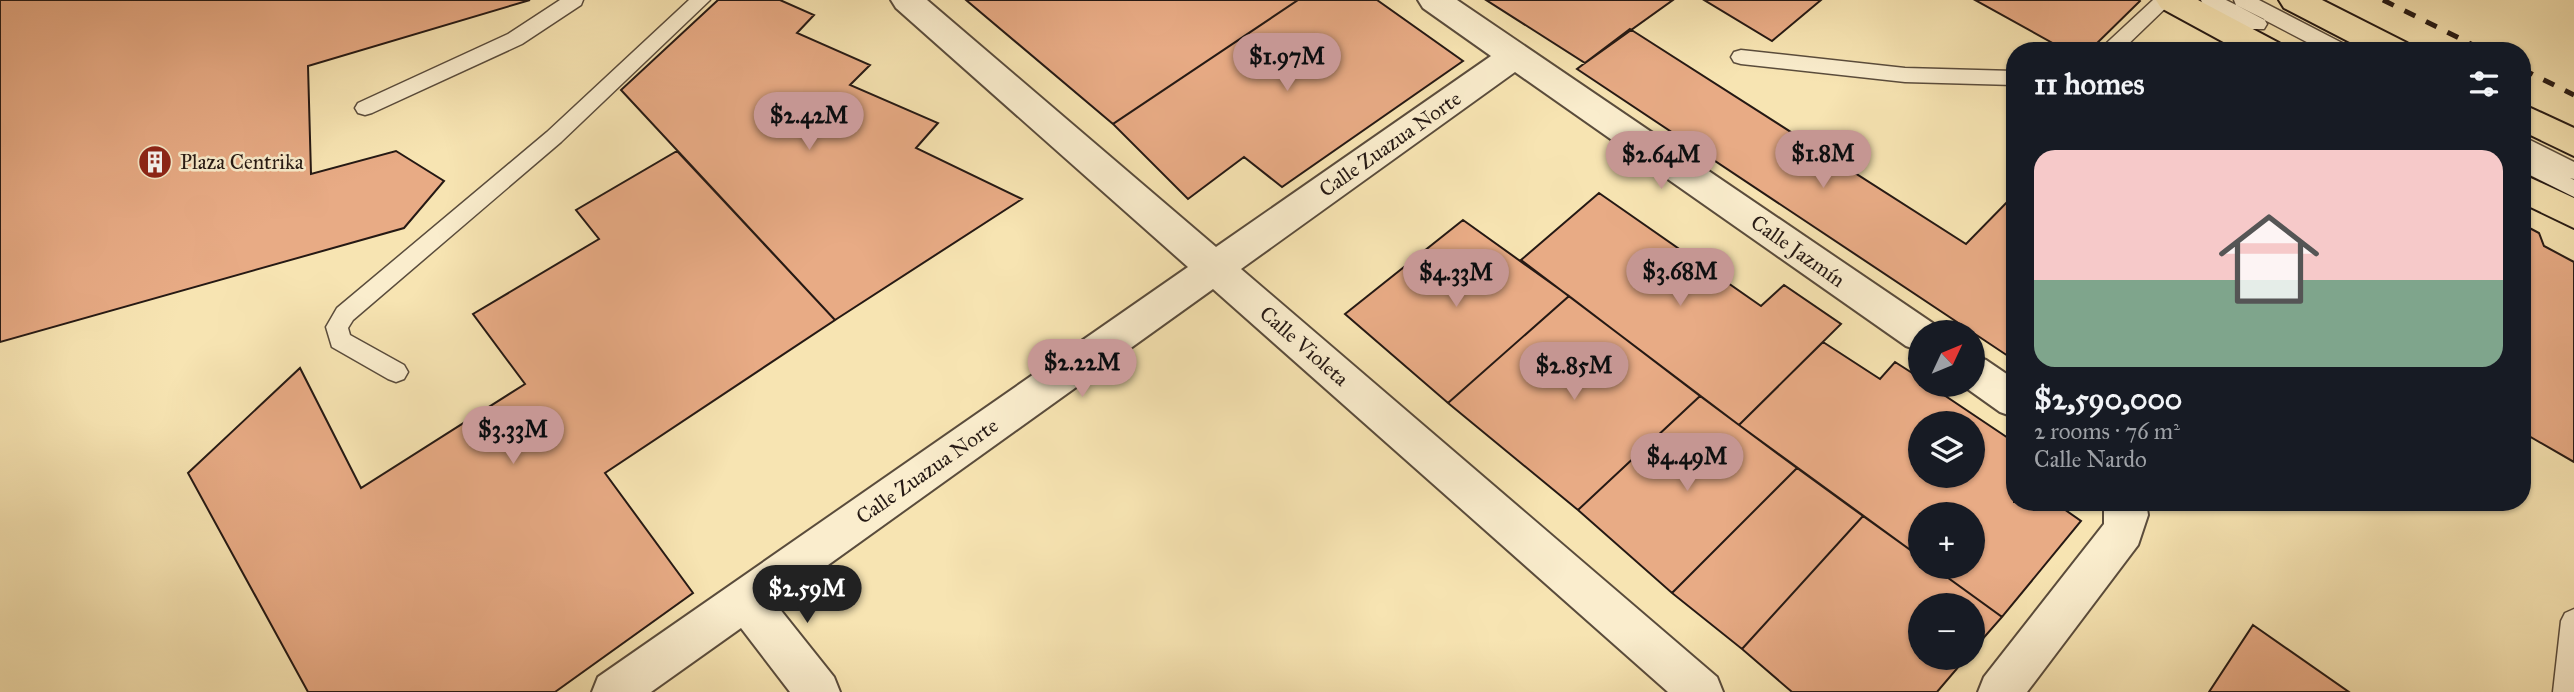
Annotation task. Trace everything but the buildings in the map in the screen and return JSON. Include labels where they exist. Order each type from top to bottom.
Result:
[{"type":"main road","points":[[2172,0],[2250,42]]},
{"type":"main road","points":[[2295,0],[2377,42]]},
{"type":"main road","points":[[2531,121],[2574,143]]},
{"type":"main road","points":[[2531,192],[2574,214]]},
{"type":"street","name":"Calle Violeta","points":[[907,0],[1701,692]]},
{"type":"street","name":"Calle Jazmín","points":[[1434,0],[1908,327]]},
{"type":"street","name":"Calle Zuazua Norte","points":[[614,692],[1514,56]]},
{"type":"street","points":[[1985,380],[2006,394]]},
{"type":"street","points":[[2000,692],[2123,532],[2126,511]]},
{"type":"street","points":[[746,599],[818,692]]},
{"type":"lane","points":[[365,108],[515,39],[574,0]]},
{"type":"lane","points":[[396,372],[340,340],[337,327],[345,314],[554,137],[701,0]]},
{"type":"lane","points":[[2118,42],[2165,0]]},
{"type":"lane","points":[[2210,0],[2291,42]]},
{"type":"lane","points":[[2243,0],[2324,42]]},
{"type":"lane","points":[[1741,57],[1905,75],[2006,78]]},
{"type":"lane","points":[[2531,149],[2574,171]]},
{"type":"lane","points":[[2531,167],[2574,189]]},
{"type":"lane","points":[[2566,692],[2574,621]]},
{"type":"railway","points":[[2383,0],[2467,42]]},
{"type":"railway","points":[[2531,74],[2574,95]]},
{"type":"place","name":"Plaza Centrika","points":[[155,162]]}]
